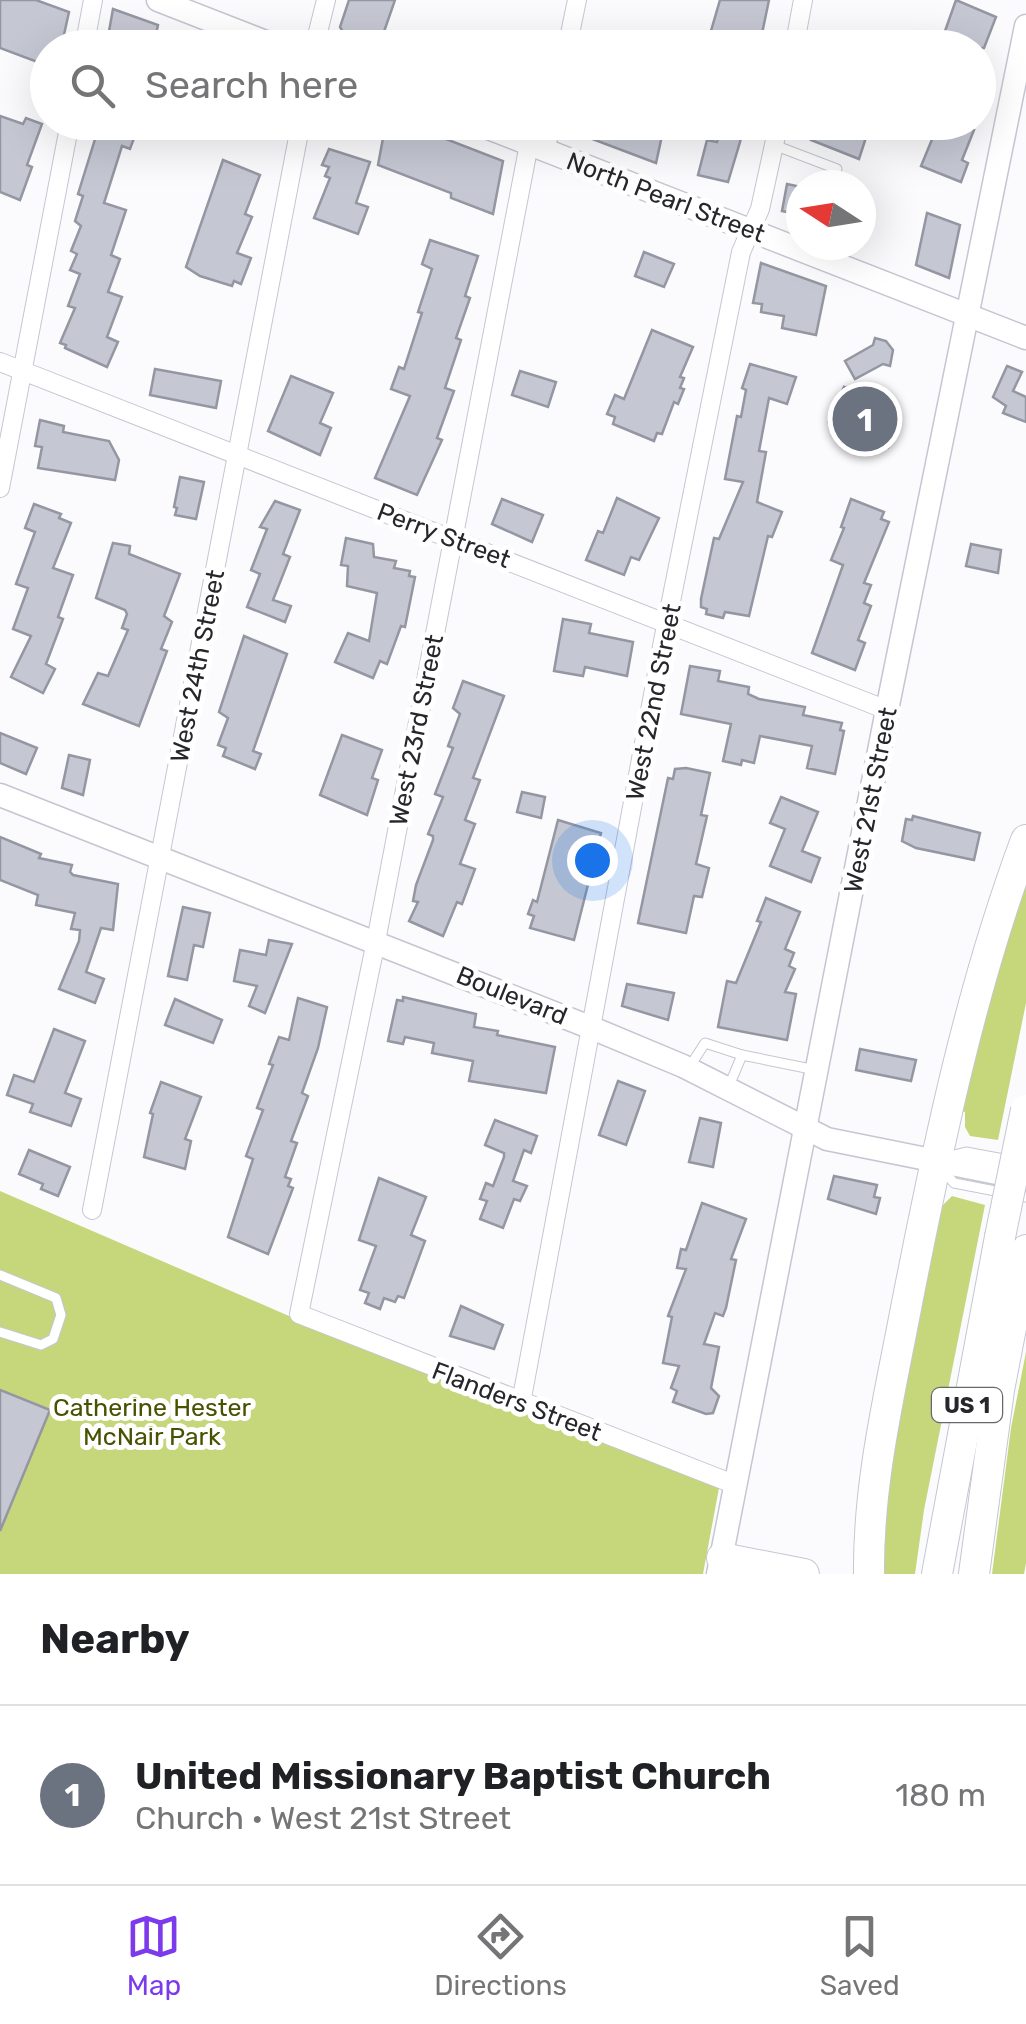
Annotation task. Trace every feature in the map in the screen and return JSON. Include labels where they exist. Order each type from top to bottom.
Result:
[{"type":"highway","points":[[869,1574],[876,1466],[935,1161],[972,1005],[1026,840]]},
{"type":"highway","name":"US 1","points":[[974,1574],[1026,1110]]},
{"type":"highway","name":"US 1","points":[[937,1574],[1013,1244]]},
{"type":"highway","points":[[720,1566],[804,1574]]},
{"type":"street","points":[[87,30],[93,0]]},
{"type":"street","points":[[158,0],[235,30]]},
{"type":"street","points":[[318,30],[326,0]]},
{"type":"street","points":[[571,30],[577,0]]},
{"type":"street","points":[[797,30],[803,0]]},
{"type":"street","name":"West 21st Street","points":[[720,1566],[1026,26]]},
{"type":"street","points":[[0,488],[67,140]]},
{"type":"street","name":"West 24th Street","points":[[92,1210],[298,140]]},
{"type":"street","name":"North Pearl Street","points":[[517,140],[786,241]]},
{"type":"street","name":"West 23rd Street","points":[[299,1314],[453,538],[542,140]]},
{"type":"street","name":"West 22nd Street","points":[[521,1403],[667,622],[741,252],[760,209],[775,140]]},
{"type":"street","name":"North Pearl Street","points":[[837,260],[1026,338]]},
{"type":"street","name":"Perry Street","points":[[0,362],[888,710]]},
{"type":"street","name":"Boulevard","points":[[0,794],[689,1068],[828,1139],[1026,1179]]},
{"type":"street","name":"Flanders Street","points":[[299,1314],[736,1486]]},
{"type":"lane","points":[[774,145],[836,170]]},
{"type":"lane","points":[[689,1068],[705,1043],[818,1071]]},
{"type":"lane","points":[[728,1089],[742,1055]]},
{"type":"lane","points":[[1026,1163],[966,1152],[935,1161],[954,1183],[1026,1197]]},
{"type":"lane","points":[[0,1275],[56,1298],[62,1315],[53,1339],[40,1345],[0,1332]]},
{"type":"green space","points":[[1026,861],[1026,1003],[998,1140],[970,1136],[965,1127],[965,1112],[961,1111]]},
{"type":"green space","name":"Catherine Hester McNair Park","points":[[0,1191],[289,1316],[719,1488],[703,1574],[0,1574]]},
{"type":"green space","points":[[952,1196],[985,1205],[924,1510],[915,1574],[875,1574],[875,1525],[942,1206]]},
{"type":"green space","points":[[1026,1352],[1026,1563],[1024,1574],[992,1574],[1011,1428]]},
{"type":"building","points":[[0,0],[36,0],[69,12],[65,30],[30,30],[30,59],[0,48]]},
{"type":"building","points":[[349,0],[395,0],[385,30],[340,27]]},
{"type":"building","points":[[720,0],[769,0],[763,30],[711,30]]},
{"type":"building","points":[[956,0],[996,17],[991,30],[945,30]]},
{"type":"building","points":[[113,9],[158,25],[157,30],[109,30]]},
{"type":"building","points":[[0,116],[23,124],[26,118],[30,120],[30,140],[36,140],[27,165],[32,167],[20,200],[0,192]]},
{"type":"building","points":[[95,140],[133,140],[130,149],[122,146],[104,203],[126,210],[111,255],[120,259],[108,292],[122,297],[107,337],[118,342],[107,367],[60,343],[75,308],[68,306],[80,274],[70,270],[77,254],[71,251],[81,226],[75,221],[83,196],[78,194]]},
{"type":"building","points":[[383,140],[449,140],[503,161],[493,214],[378,165]]},
{"type":"building","points":[[595,140],[661,140],[656,163]]},
{"type":"building","points":[[707,140],[741,140],[728,182],[698,175]]},
{"type":"building","points":[[811,140],[865,140],[859,159]]},
{"type":"building","points":[[932,140],[970,140],[962,160],[968,163],[961,182],[921,166]]},
{"type":"building","points":[[329,149],[370,162],[356,203],[368,207],[358,234],[314,218],[330,178],[325,176],[329,167],[322,165]]},
{"type":"building","points":[[223,160],[260,175],[245,214],[252,217],[237,253],[251,258],[241,284],[234,281],[232,286],[186,267]]},
{"type":"building","points":[[927,213],[960,225],[949,278],[916,265]]},
{"type":"building","points":[[430,240],[478,256],[465,296],[470,298],[456,338],[461,340],[445,388],[454,391],[437,438],[442,440],[417,495],[375,478],[410,396],[391,389],[399,367],[404,369],[422,313],[418,312],[432,269],[422,264]]},
{"type":"building","points":[[644,252],[674,264],[664,287],[635,276]]},
{"type":"building","points":[[761,263],[826,286],[816,335],[782,328],[784,316],[761,312],[762,304],[753,303]]},
{"type":"building","points":[[652,330],[693,347],[680,377],[684,378],[680,388],[684,389],[678,404],[674,402],[662,434],[657,433],[654,441],[613,424],[615,417],[607,414],[615,395],[624,399]]},
{"type":"building","points":[[875,338],[886,341],[893,350],[890,366],[883,364],[855,379],[845,361],[873,345]]},
{"type":"building","points":[[750,364],[796,377],[787,404],[769,398],[759,451],[766,452],[757,502],[782,512],[772,537],[768,536],[749,616],[725,612],[723,618],[706,614],[701,599],[714,538],[719,539],[743,482],[725,479]]},
{"type":"building","points":[[1007,366],[1022,372],[1013,391],[1026,397],[1026,422],[1003,413],[1006,406],[993,397]]},
{"type":"building","points":[[155,369],[221,381],[216,408],[150,395]]},
{"type":"building","points":[[520,371],[556,382],[548,407],[512,395]]},
{"type":"building","points":[[291,376],[333,393],[320,423],[331,428],[320,455],[268,431]]},
{"type":"building","points":[[844,387],[865,396],[862,404],[900,419],[888,447],[829,422]]},
{"type":"building","points":[[40,420],[64,426],[63,432],[109,441],[119,460],[115,480],[38,468],[42,447],[35,446]]},
{"type":"building","points":[[180,477],[204,482],[196,519],[175,515]]},
{"type":"building","points":[[617,498],[659,518],[639,560],[631,557],[624,575],[586,560],[598,531],[603,533]]},
{"type":"building","points":[[502,499],[543,515],[532,542],[492,524]]},
{"type":"building","points":[[851,499],[884,512],[881,519],[889,522],[864,583],[871,585],[864,603],[871,606],[858,640],[865,643],[855,670],[812,653],[843,565],[831,560]]},
{"type":"building","points":[[275,501],[300,510],[283,554],[290,557],[273,600],[291,606],[285,622],[247,607],[260,574],[251,570],[267,529],[260,527]]},
{"type":"building","points":[[34,504],[61,514],[59,518],[71,523],[53,568],[73,575],[58,617],[63,619],[46,664],[55,669],[43,693],[11,677],[31,636],[13,629],[28,588],[16,584],[35,532],[25,528]]},
{"type":"building","points":[[346,538],[373,544],[374,557],[396,561],[394,568],[410,571],[409,576],[415,577],[405,627],[401,626],[387,664],[380,661],[373,678],[335,662],[348,633],[369,641],[377,593],[347,586],[348,566],[341,565]]},
{"type":"building","points":[[113,543],[130,546],[129,554],[180,574],[164,616],[172,622],[161,649],[167,651],[139,726],[83,704],[98,673],[108,676],[128,630],[122,628],[125,610],[96,598]]},
{"type":"building","points":[[971,544],[1001,550],[998,573],[966,566]]},
{"type":"building","points":[[563,619],[591,624],[589,633],[633,642],[627,676],[585,667],[583,676],[554,671]]},
{"type":"building","points":[[244,636],[287,654],[253,751],[261,754],[255,769],[223,756],[226,748],[218,745],[228,718],[219,712]]},
{"type":"building","points":[[690,666],[720,671],[718,681],[749,687],[748,694],[759,699],[805,707],[803,715],[842,723],[840,730],[844,731],[835,774],[807,768],[812,746],[760,736],[754,763],[723,761],[731,724],[681,714]]},
{"type":"building","points":[[463,681],[504,696],[473,778],[480,780],[465,820],[475,824],[460,864],[475,869],[462,904],[457,902],[443,936],[409,921],[418,902],[413,901],[416,885],[433,840],[428,834],[443,797],[435,794],[453,748],[448,746],[460,714],[453,708]]},
{"type":"building","points":[[0,733],[37,748],[26,774],[0,763]]},
{"type":"building","points":[[342,735],[382,750],[372,778],[378,780],[367,815],[320,795]]},
{"type":"building","points":[[69,755],[90,760],[83,795],[62,788]]},
{"type":"building","points":[[675,769],[710,773],[701,815],[707,816],[696,864],[709,868],[702,897],[694,896],[686,933],[638,923],[668,778],[673,779]]},
{"type":"building","points":[[522,792],[545,797],[541,818],[517,812]]},
{"type":"building","points":[[781,797],[818,812],[802,851],[820,858],[811,882],[770,866],[785,829],[770,823]]},
{"type":"building","points":[[913,816],[980,833],[974,860],[916,848],[902,841],[906,819],[912,820]]},
{"type":"building","points":[[558,820],[601,833],[574,940],[530,928],[534,916],[528,914],[533,900],[537,902]]},
{"type":"building","points":[[0,837],[41,854],[39,858],[72,865],[73,875],[118,884],[113,930],[101,928],[86,972],[104,979],[95,1003],[59,989],[79,941],[80,930],[71,929],[75,913],[36,905],[38,895],[0,880]]},
{"type":"building","points":[[766,898],[800,912],[785,949],[794,953],[789,966],[795,969],[785,992],[796,994],[787,1040],[718,1027],[727,981],[736,983],[761,922],[757,921]]},
{"type":"building","points":[[183,907],[210,913],[203,947],[194,945],[187,980],[168,976]]},
{"type":"building","points":[[269,940],[292,944],[265,1013],[249,1006],[257,986],[234,981],[240,950],[266,955]]},
{"type":"building","points":[[627,984],[674,993],[668,1020],[622,1006]]},
{"type":"building","points":[[403,997],[476,1014],[474,1027],[498,1031],[497,1035],[555,1047],[546,1093],[469,1081],[473,1061],[432,1053],[434,1043],[405,1037],[403,1044],[388,1041],[397,1000],[403,1001]]},
{"type":"building","points":[[298,998],[327,1007],[302,1093],[308,1096],[291,1141],[297,1143],[285,1177],[291,1179],[288,1186],[293,1188],[268,1254],[228,1237],[253,1159],[246,1156],[263,1110],[257,1108],[273,1065],[269,1064],[279,1037],[289,1040]]},
{"type":"building","points":[[175,999],[222,1020],[213,1043],[165,1025]]},
{"type":"building","points":[[54,1029],[85,1041],[65,1093],[81,1099],[71,1126],[30,1112],[33,1104],[7,1095],[14,1075],[34,1082]]},
{"type":"building","points":[[860,1049],[916,1060],[911,1081],[856,1070]]},
{"type":"building","points":[[618,1081],[645,1091],[626,1145],[599,1135]]},
{"type":"building","points":[[161,1082],[201,1097],[185,1139],[191,1141],[185,1169],[144,1157],[153,1114],[150,1113]]},
{"type":"building","points":[[700,1118],[721,1123],[713,1167],[689,1162]]},
{"type":"building","points":[[495,1120],[537,1136],[531,1153],[524,1150],[513,1181],[527,1186],[520,1201],[514,1199],[503,1228],[480,1219],[487,1201],[480,1199],[486,1183],[493,1186],[504,1157],[504,1153],[485,1145]]},
{"type":"building","points":[[29,1150],[70,1167],[58,1196],[41,1189],[43,1184],[19,1174]]},
{"type":"building","points":[[834,1176],[877,1185],[874,1197],[880,1198],[876,1214],[828,1199]]},
{"type":"building","points":[[379,1178],[426,1197],[411,1235],[425,1241],[404,1298],[398,1296],[395,1302],[384,1298],[380,1309],[365,1303],[369,1293],[360,1290],[376,1246],[359,1240]]},
{"type":"building","points":[[702,1203],[746,1219],[731,1259],[736,1260],[726,1308],[723,1316],[715,1313],[704,1344],[719,1347],[711,1388],[719,1396],[713,1413],[706,1414],[673,1402],[677,1391],[671,1388],[679,1366],[663,1363],[672,1317],[668,1316],[686,1269],[677,1268],[681,1249],[686,1250]]},
{"type":"building","points":[[461,1306],[503,1325],[494,1349],[450,1336]]},
{"type":"building","points":[[0,1390],[50,1410],[0,1531]]},
{"type":"place","name":"United Missionary Baptist Church","points":[[865,419]]}]
